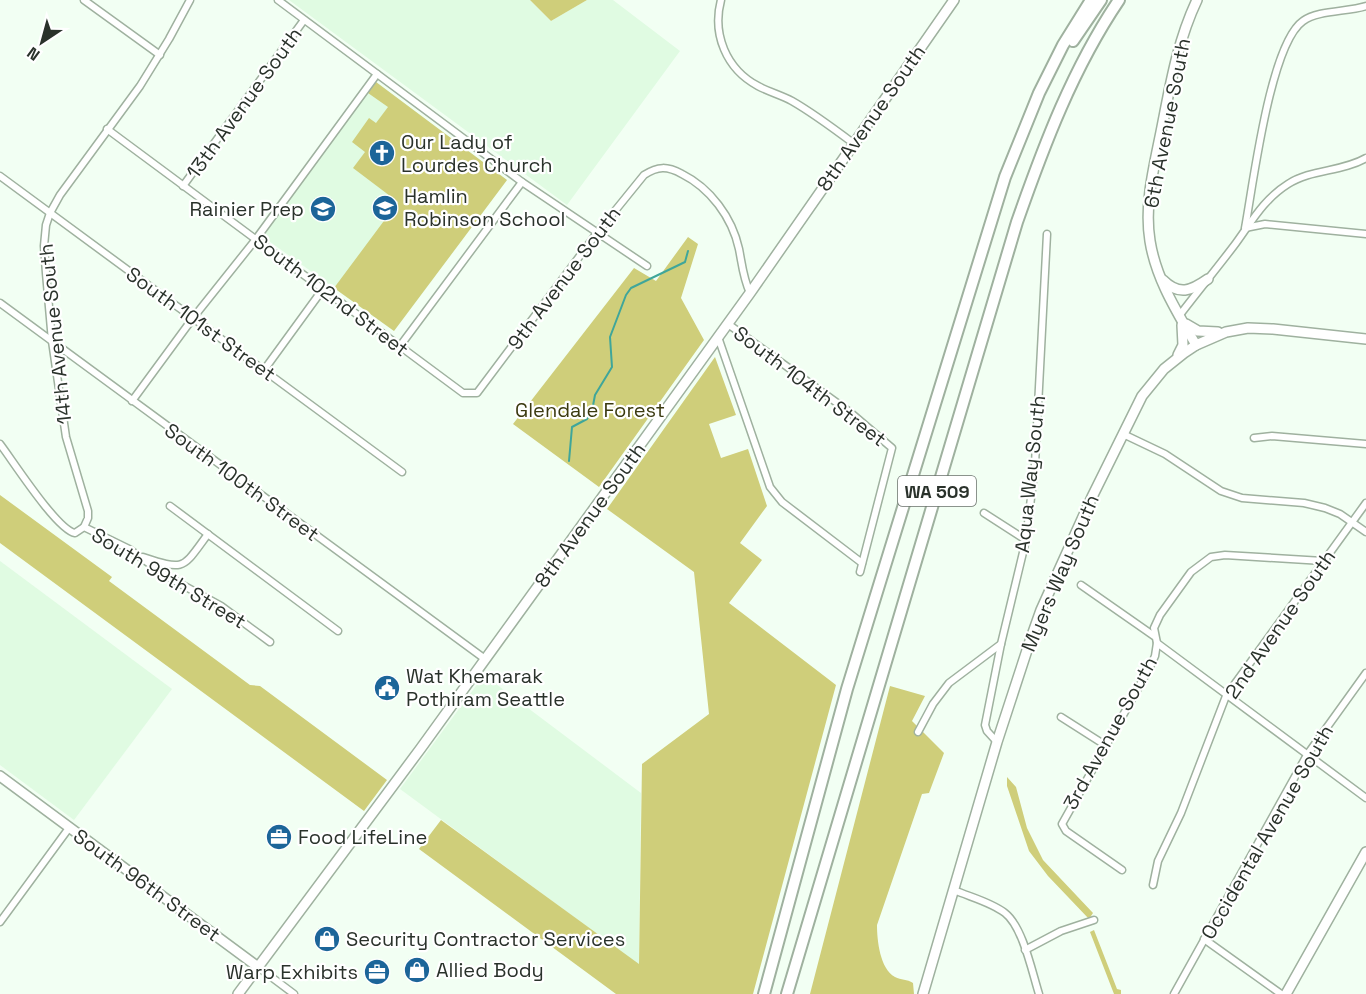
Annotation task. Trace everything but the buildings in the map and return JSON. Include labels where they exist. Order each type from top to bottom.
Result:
[{"type":"highway","points":[[1027,125],[1039,93],[1063,45],[1091,0]]},
{"type":"highway","name":"WA 509","points":[[764,994],[847,688],[1005,177],[1027,125],[1072,43],[1101,0]]},
{"type":"highway","name":"WA 509","points":[[787,994],[1017,222],[1041,152],[1059,112],[1092,44],[1119,0]]},
{"type":"street","points":[[84,0],[160,55]]},
{"type":"street","name":"14th Avenue South","points":[[84,527],[88,511],[66,437],[52,341],[44,246],[50,213],[60,195],[140,86],[190,0]]},
{"type":"street","points":[[278,0],[522,182],[647,266]]},
{"type":"street","points":[[721,0],[718,10],[720,40],[733,66],[752,83],[802,107],[853,143]]},
{"type":"street","name":"8th Avenue South","points":[[238,994],[728,324],[954,0]]},
{"type":"street","name":"6th Avenue South","points":[[1196,345],[1160,276],[1149,239],[1149,203],[1179,45],[1197,0]]},
{"type":"street","points":[[1356,0],[1357,8]]},
{"type":"street","points":[[1245,228],[1272,82],[1290,39],[1300,23],[1309,17],[1366,6]]},
{"type":"street","name":"13th Avenue South","points":[[183,186],[304,20]]},
{"type":"street","points":[[132,401],[192,318],[256,239],[377,74]]},
{"type":"street","name":"South 102nd Street","points":[[107,129],[463,393],[470,394]]},
{"type":"street","points":[[1170,364],[1183,345],[1180,318],[1265,202],[1300,178],[1343,168],[1366,158]]},
{"type":"street","name":"9th Avenue South","points":[[470,394],[477,393],[597,233],[644,175],[652,170],[662,167],[687,176],[702,187],[720,206],[738,246],[744,280],[750,293]]},
{"type":"street","name":"South 101st Street","points":[[0,176],[402,471]]},
{"type":"street","points":[[400,346],[522,182]]},
{"type":"street","points":[[1245,228],[1265,224],[1366,234]]},
{"type":"street","name":"Aqua Way South","points":[[997,742],[987,731],[985,725],[1001,644],[1026,540],[1035,464],[1047,234]]},
{"type":"street","points":[[1160,276],[1169,286],[1183,291],[1208,279]]},
{"type":"street","points":[[264,370],[323,289]]},
{"type":"street","name":"South 100th Street","points":[[0,303],[485,659]]},
{"type":"street","points":[[1180,318],[1188,326],[1198,331],[1226,332]]},
{"type":"street","name":"South 104th Street","points":[[728,324],[851,412],[891,448],[862,563]]},
{"type":"street","name":"Myers Way South","points":[[923,994],[997,742],[1041,610],[1123,434],[1146,390],[1170,364],[1196,345],[1226,332],[1266,328],[1366,339]]},
{"type":"street","points":[[718,337],[770,487],[782,502],[862,563],[860,572]]},
{"type":"street","points":[[1123,434],[1166,454],[1214,487],[1231,495],[1304,503],[1325,508],[1366,532]]},
{"type":"street","points":[[1254,438],[1272,436],[1366,444]]},
{"type":"street","name":"South 99th Street","points":[[0,444],[62,526],[70,533],[75,533],[84,527],[140,556],[168,577],[221,606],[270,642]]},
{"type":"street","name":"2nd Avenue South","points":[[1153,885],[1158,861],[1181,813],[1226,696],[1366,503]]},
{"type":"street","points":[[170,506],[338,631]]},
{"type":"street","points":[[984,513],[1026,540]]},
{"type":"street","points":[[140,556],[178,566],[189,560],[208,534]]},
{"type":"street","name":"3rd Avenue South","points":[[1122,870],[1063,827],[1062,821],[1150,667],[1155,656],[1154,636],[1156,622],[1160,615],[1191,572],[1211,557],[1225,555],[1323,561]]},
{"type":"street","points":[[1082,585],[1154,636]]},
{"type":"street","points":[[1156,643],[1366,798]]},
{"type":"street","points":[[918,732],[942,690],[1001,644]]},
{"type":"street","name":"Occidental Avenue South","points":[[1174,994],[1307,756],[1366,673]]},
{"type":"street","points":[[1061,717],[1105,745]]},
{"type":"street","name":"South 96th Street","points":[[0,777],[294,994]]},
{"type":"street","points":[[0,922],[69,828]]},
{"type":"street","points":[[1286,994],[1366,852]]},
{"type":"street","points":[[954,890],[1003,912],[1012,921],[1025,950],[1039,994]]},
{"type":"street","points":[[1025,950],[1061,931],[1094,920]]},
{"type":"street","points":[[1204,939],[1281,994]]},
{"type":"shaded area","points":[[289,0],[530,0],[551,21],[587,0],[613,0],[680,51],[567,205]]},
{"type":"shaded area","name":"Hamlin Robinson School","points":[[376,82],[507,180],[394,331],[262,236]]},
{"type":"shaded area","points":[[0,561],[172,689],[74,820],[0,765]]},
{"type":"shaded area","points":[[484,675],[641,793],[639,965],[400,789]]},
{"type":"green space","points":[[530,0],[587,0],[551,21]]},
{"type":"green space","name":"Hamlin Robinson School","points":[[376,82],[507,180],[394,331],[334,288],[398,202],[353,168],[365,152],[352,142],[369,118],[376,123],[388,107],[368,93]]},
{"type":"green space","name":"Glendale Forest","points":[[688,237],[698,244],[681,298],[704,340],[599,487],[513,424],[634,268],[656,281]]},
{"type":"green space","points":[[715,357],[736,415],[709,424],[721,458],[748,449],[767,506],[740,543],[762,560],[729,603],[836,685],[753,994],[616,994],[419,849],[441,820],[639,964],[642,764],[709,714],[694,572],[607,509]]},
{"type":"green space","points":[[0,495],[112,577],[109,581],[250,685],[260,686],[387,780],[364,811],[0,543]]},
{"type":"green space","points":[[890,686],[925,696],[912,721],[944,753],[929,793],[922,794],[877,925],[879,946],[886,968],[895,977],[913,983],[914,994],[810,994]]},
{"type":"green space","points":[[1007,777],[1016,787],[1027,828],[1043,860],[1093,913],[1089,919],[1048,876],[1029,851],[1007,786]]},
{"type":"green space","points":[[1094,930],[1121,994],[1114,994],[1090,932]]},
{"type":"waterway","points":[[569,461],[572,427],[587,419],[592,411],[595,395],[612,367],[610,337],[626,295],[631,288],[685,262],[688,251]]},
{"type":"place","name":"Our Lady of Lourdes Church","points":[[382,153]]},
{"type":"place","name":"Hamlin Robinson School","points":[[385,208]]},
{"type":"place","name":"Rainier Prep","points":[[323,209]]},
{"type":"place","name":"Wat Khemarak Pothiram Seattle","points":[[387,688]]},
{"type":"place","name":"Food LifeLine","points":[[279,837]]},
{"type":"place","name":"Security Contractor Services","points":[[327,939]]},
{"type":"place","name":"Allied Body","points":[[417,970]]},
{"type":"place","name":"Warp Exhibits","points":[[377,972]]}]
